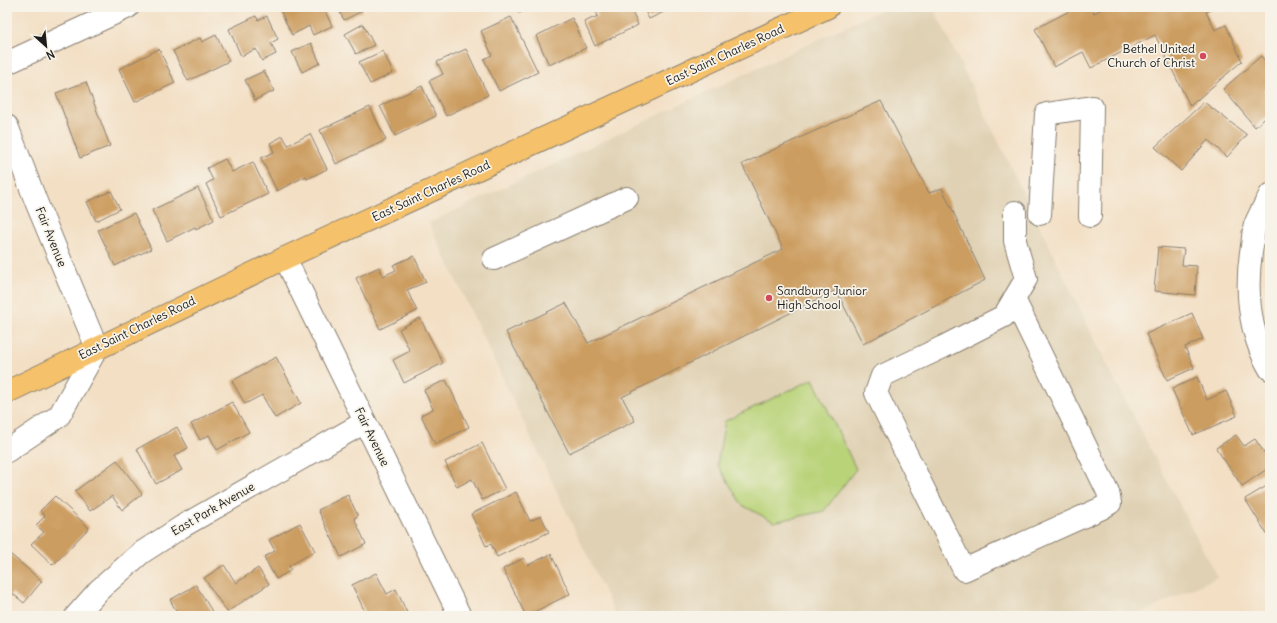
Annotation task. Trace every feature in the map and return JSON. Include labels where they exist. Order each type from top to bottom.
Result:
[{"type":"main road","name":"East Saint Charles Road","points":[[7,392],[35,377],[285,258],[828,7]]},
{"type":"main road","name":"East Saint Charles Road","points":[[7,387],[35,377]]},
{"type":"street","points":[[7,63],[128,7]]},
{"type":"street","points":[[1040,214],[1046,114],[1092,107],[1090,216]]},
{"type":"street","name":"Fair Avenue","points":[[7,126],[37,204],[97,348]]},
{"type":"street","points":[[1270,195],[1255,226],[1249,264],[1248,287],[1249,306],[1254,328],[1258,342],[1270,369]]},
{"type":"street","points":[[494,259],[626,198]]},
{"type":"street","points":[[1014,299],[1108,492],[1110,503],[1102,508],[964,570],[876,393],[882,376],[1004,316],[1014,299],[1026,279],[1015,241],[1015,212]]},
{"type":"street","name":"Fair Avenue","points":[[285,258],[460,616]]},
{"type":"street","points":[[7,451],[60,416],[97,348]]},
{"type":"street","name":"East Park Avenue","points":[[76,616],[99,590],[141,553],[183,526],[365,422]]},
{"type":"shaded area","name":"Sandburg Junior High School","points":[[887,7],[933,7],[1109,369],[1217,577],[1136,616],[616,616],[429,223]]},
{"type":"green space","points":[[813,379],[856,469],[824,511],[774,522],[742,505],[717,464],[725,421]]},
{"type":"building","points":[[323,7],[332,26],[313,35],[309,26],[292,35],[279,8]]},
{"type":"building","points":[[337,7],[360,7],[362,11],[344,20]]},
{"type":"building","points":[[517,7],[531,7],[519,13]]},
{"type":"building","points":[[594,7],[630,7],[638,25],[595,46],[584,22],[598,16]]},
{"type":"building","points":[[643,7],[674,7],[649,19]]},
{"type":"building","name":"Bethel United Church of Christ","points":[[1077,7],[1091,7],[1094,13],[1106,7],[1216,7],[1206,12],[1215,30],[1226,25],[1242,61],[1190,106],[1155,35],[1091,68],[1083,52],[1054,67],[1035,29]]},
{"type":"building","points":[[256,16],[258,20],[267,16],[278,39],[271,43],[276,54],[262,61],[256,49],[241,56],[229,29]]},
{"type":"building","points":[[511,17],[538,72],[499,91],[484,59],[492,55],[481,31]]},
{"type":"building","points":[[572,18],[586,48],[549,65],[536,36]]},
{"type":"building","points":[[363,24],[374,45],[356,54],[345,34]]},
{"type":"building","points":[[216,35],[229,61],[188,81],[173,51],[200,38],[202,42]]},
{"type":"building","points":[[311,43],[320,63],[302,72],[292,52]]},
{"type":"building","points":[[159,49],[175,83],[135,102],[119,69]]},
{"type":"building","points":[[466,49],[488,95],[446,116],[429,81],[443,74],[437,62]]},
{"type":"building","points":[[383,51],[393,73],[370,84],[359,62]]},
{"type":"building","points":[[1261,56],[1270,67],[1270,86],[1264,90],[1270,97],[1270,114],[1255,127],[1223,89]]},
{"type":"building","points":[[264,71],[274,91],[255,100],[245,80]]},
{"type":"building","points":[[86,82],[110,146],[80,158],[56,93]]},
{"type":"building","points":[[422,86],[436,116],[395,136],[380,106]]},
{"type":"building","points":[[881,101],[929,193],[942,188],[985,280],[863,344],[836,290],[622,397],[635,421],[569,453],[506,332],[566,303],[588,343],[783,249],[742,164]]},
{"type":"building","points":[[1204,102],[1247,135],[1227,157],[1208,140],[1181,171],[1155,147]]},
{"type":"building","points":[[370,107],[386,140],[336,164],[320,130]]},
{"type":"building","points":[[310,134],[327,169],[307,179],[306,176],[277,191],[261,158],[274,152],[270,143],[283,136],[288,145]]},
{"type":"building","points":[[225,159],[232,172],[253,162],[268,194],[221,216],[206,184],[213,180],[207,168]]},
{"type":"building","points":[[198,188],[214,220],[196,229],[195,227],[167,241],[152,210]]},
{"type":"building","points":[[111,191],[120,209],[96,221],[87,202]]},
{"type":"building","points":[[134,213],[151,249],[115,266],[98,230]]},
{"type":"building","points":[[1158,247],[1184,249],[1182,265],[1197,266],[1195,295],[1154,291]]},
{"type":"building","points":[[414,256],[426,282],[407,290],[417,311],[380,329],[356,278],[379,267],[383,276],[396,270],[393,265]]},
{"type":"building","points":[[1192,313],[1203,339],[1185,347],[1194,368],[1167,380],[1146,334]]},
{"type":"building","points":[[420,318],[443,363],[404,383],[393,360],[410,351],[399,329]]},
{"type":"building","points":[[276,357],[301,403],[275,418],[262,395],[245,404],[232,381]]},
{"type":"building","points":[[1197,377],[1207,400],[1226,391],[1237,416],[1193,435],[1172,389]]},
{"type":"building","points":[[446,380],[469,427],[435,444],[421,415],[433,409],[424,390]]},
{"type":"building","points":[[232,402],[249,432],[217,450],[209,435],[200,440],[191,424]]},
{"type":"building","points":[[177,427],[188,448],[174,456],[182,470],[156,484],[137,449]]},
{"type":"building","points":[[1236,435],[1244,446],[1255,439],[1270,461],[1270,467],[1242,486],[1216,448]]},
{"type":"building","points":[[482,443],[505,489],[482,500],[472,479],[457,487],[445,462]]},
{"type":"building","points":[[117,460],[142,494],[122,510],[112,496],[90,511],[75,491]]},
{"type":"building","points":[[1270,484],[1270,539],[1245,499]]},
{"type":"building","points":[[516,492],[530,521],[541,516],[549,532],[497,557],[491,544],[486,546],[471,514]]},
{"type":"building","points":[[348,495],[358,516],[354,518],[366,544],[341,557],[318,510]]},
{"type":"building","points":[[55,496],[89,528],[53,565],[31,544],[44,532],[36,525],[45,516],[40,511]]},
{"type":"building","points":[[300,523],[315,551],[289,566],[291,570],[276,579],[264,557],[275,551],[269,540]]},
{"type":"building","points":[[10,554],[42,581],[24,603],[12,593],[7,599],[7,558]]},
{"type":"building","points":[[551,554],[570,594],[526,616],[503,569],[524,558],[528,565]]},
{"type":"building","points":[[224,565],[236,583],[258,568],[269,584],[227,612],[204,578]]},
{"type":"building","points":[[376,573],[387,594],[396,589],[408,615],[367,616],[352,585]]},
{"type":"building","points":[[196,585],[213,613],[208,616],[179,616],[170,600]]},
{"type":"place","name":"Bethel United Church of Christ","points":[[1203,56]]},
{"type":"place","name":"Sandburg Junior High School","points":[[769,298]]}]
